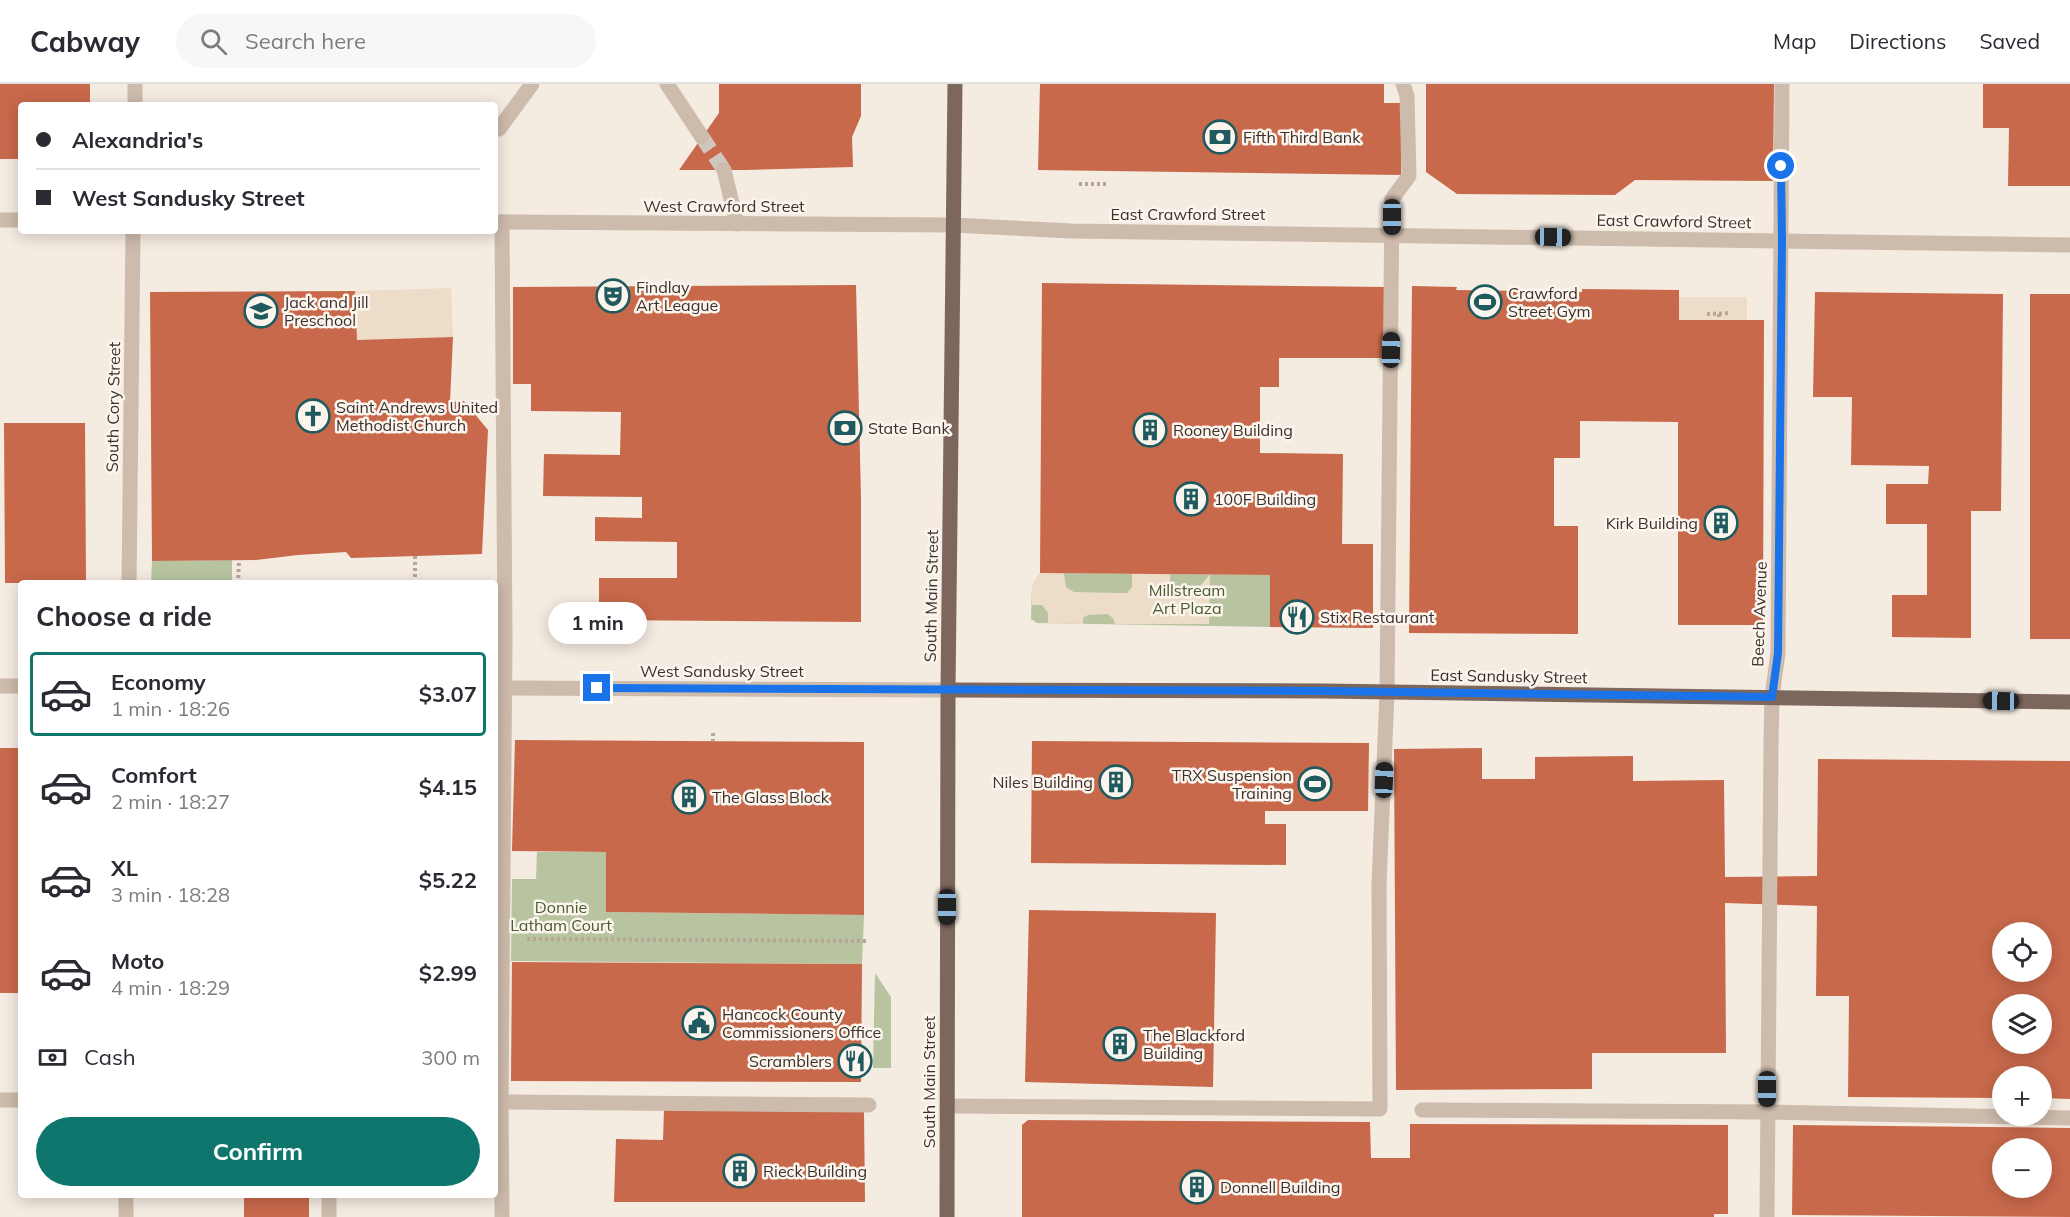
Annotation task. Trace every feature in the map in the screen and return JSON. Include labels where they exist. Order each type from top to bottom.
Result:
[{"type":"main road","name":"South Main Street","points":[[947,1217],[948,690],[955,84]]},
{"type":"main road","name":"East Sandusky Street","points":[[948,690],[1325,691],[2070,702]]},
{"type":"street","points":[[135,84],[135,102]]},
{"type":"street","points":[[499,129],[532,84]]},
{"type":"street","points":[[667,84],[702,137]]},
{"type":"street","points":[[947,1106],[1380,1109],[1380,884],[1387,693],[1392,199],[1409,176],[1407,96],[1403,84]]},
{"type":"street","name":"Beech Avenue","points":[[1767,1217],[1772,697],[1778,653],[1782,84]]},
{"type":"street","points":[[724,170],[737,224]]},
{"type":"street","points":[[0,220],[18,220]]},
{"type":"street","points":[[499,222],[503,939],[498,1102],[502,1217]]},
{"type":"street","name":"West Crawford Street","points":[[499,222],[953,225]]},
{"type":"street","name":"East Crawford Street","points":[[953,225],[1071,231],[2070,245]]},
{"type":"street","name":"South Cory Street","points":[[129,580],[133,234]]},
{"type":"street","points":[[0,686],[18,686]]},
{"type":"street","name":"West Sandusky Street","points":[[500,688],[948,690]]},
{"type":"street","points":[[0,1100],[18,1100]]},
{"type":"street","points":[[498,1102],[869,1106]]},
{"type":"street","points":[[1422,1110],[1767,1112],[2070,1118]]},
{"type":"street","points":[[126,1198],[126,1217]]},
{"type":"street","points":[[329,1198],[329,1217]]},
{"type":"path","points":[[1079,184],[1108,184]]},
{"type":"path","points":[[1707,314],[1731,313]]},
{"type":"path","points":[[1719,314],[1719,320]]},
{"type":"path","points":[[415,556],[415,580]]},
{"type":"path","points":[[238,580],[239,560]]},
{"type":"path","points":[[713,733],[713,741]]},
{"type":"path","points":[[503,939],[869,941]]},
{"type":"green space","points":[[232,560],[232,580],[151,580],[152,561]]},
{"type":"green space","name":"Millstream Art Plaza","points":[[1040,573],[1270,575],[1270,627],[1037,623],[1031,619],[1032,586]]},
{"type":"green space","name":"Donnie Latham Court","points":[[537,852],[606,852],[606,912],[864,915],[862,964],[511,961],[512,879],[536,879]]},
{"type":"green space","points":[[875,973],[891,997],[891,1068],[873,1068]]},
{"type":"shaded area","points":[[451,288],[453,337],[357,340],[355,291]]},
{"type":"shaded area","points":[[1679,297],[1747,297],[1747,320],[1679,320]]},
{"type":"shaded area","points":[[1040,573],[1064,573],[1066,587],[1074,592],[1117,593],[1127,593],[1132,587],[1132,574],[1170,574],[1170,593],[1200,594],[1200,586],[1210,574],[1209,624],[1115,624],[1113,618],[1107,614],[1088,615],[1083,618],[1083,624],[1048,623],[1048,613],[1042,605],[1032,605],[1032,586]]},
{"type":"building","points":[[0,84],[90,84],[90,102],[18,102],[18,159],[0,159]]},
{"type":"building","points":[[719,84],[861,84],[861,116],[852,137],[853,167],[679,170],[719,113]]},
{"type":"building","name":"Fifth Third Bank","points":[[1040,84],[1384,84],[1384,103],[1401,103],[1401,175],[1038,170]]},
{"type":"building","points":[[1426,84],[1774,84],[1773,181],[1635,180],[1615,195],[1457,194],[1426,172]]},
{"type":"building","points":[[1983,84],[2070,84],[2070,186],[2008,186],[2009,128],[1983,128]]},
{"type":"building","points":[[1042,283],[1389,287],[1388,358],[1279,358],[1279,387],[1260,387],[1260,453],[1343,454],[1342,544],[1373,544],[1373,628],[1270,627],[1270,575],[1040,573]]},
{"type":"building","points":[[856,285],[861,499],[861,622],[599,620],[599,578],[677,578],[677,542],[595,541],[595,517],[642,518],[642,497],[543,496],[544,454],[620,455],[621,412],[531,411],[531,384],[513,384],[513,287]]},
{"type":"building","points":[[1412,286],[1457,287],[1456,290],[1582,292],[1582,289],[1679,290],[1679,320],[1764,320],[1763,625],[1678,625],[1678,422],[1580,421],[1580,458],[1554,458],[1554,526],[1578,526],[1578,634],[1409,633]]},
{"type":"building","name":"Saint Andrews United Methodist Church","points":[[355,291],[357,340],[453,337],[450,402],[464,401],[488,430],[482,554],[351,558],[346,552],[256,560],[152,561],[150,292]]},
{"type":"building","points":[[1815,292],[2003,294],[2001,511],[1971,511],[1971,638],[1892,637],[1892,595],[1927,595],[1927,524],[1886,524],[1886,484],[1928,484],[1929,466],[1851,465],[1852,397],[1813,397]]},
{"type":"building","points":[[2030,294],[2070,294],[2070,639],[2030,639]]},
{"type":"building","points":[[4,423],[85,423],[86,580],[18,580],[18,583],[5,583]]},
{"type":"building","name":"The Glass Block","points":[[515,740],[864,742],[864,915],[606,912],[606,852],[512,851]]},
{"type":"building","points":[[1032,741],[1369,743],[1368,811],[1265,811],[1265,824],[1286,824],[1286,865],[1031,863]]},
{"type":"building","points":[[0,748],[18,748],[18,993],[0,993]]},
{"type":"building","points":[[1482,748],[1482,779],[1535,779],[1535,757],[1633,756],[1633,781],[1724,780],[1725,877],[1817,876],[1818,759],[2070,761],[2070,1099],[2052,1098],[2052,1066],[1992,1066],[1992,1098],[1848,1097],[1849,996],[1816,996],[1817,906],[1725,903],[1726,1053],[1592,1053],[1592,1089],[1396,1090],[1394,749]]},
{"type":"building","points":[[1029,910],[1216,913],[1213,1087],[1025,1082]]},
{"type":"building","points":[[512,962],[862,964],[861,1082],[511,1081]]},
{"type":"building","name":"Rieck Building","points":[[664,1110],[864,1112],[865,1202],[614,1202],[616,1139],[663,1140]]},
{"type":"building","points":[[1028,1120],[1370,1122],[1371,1158],[1410,1158],[1410,1124],[1728,1125],[1728,1214],[1714,1214],[1714,1217],[1022,1217],[1022,1125]]},
{"type":"building","points":[[1793,1125],[2070,1128],[2070,1217],[1792,1215]]},
{"type":"building","points":[[244,1198],[309,1198],[309,1217],[244,1217]]},
{"type":"tunnel","points":[[702,137],[724,170]]},
{"type":"place","name":"Fifth Third Bank","points":[[1220,137]]},
{"type":"place","name":"Findlay Art League","points":[[613,296]]},
{"type":"place","name":"Crawford Street Gym","points":[[1485,302]]},
{"type":"place","name":"Jack and Jill Preschool","points":[[261,311]]},
{"type":"place","name":"Saint Andrews United Methodist Church","points":[[313,416]]},
{"type":"place","name":"State Bank","points":[[845,428]]},
{"type":"place","name":"Rooney Building","points":[[1150,430]]},
{"type":"place","name":"100F Building","points":[[1191,499]]},
{"type":"place","name":"Kirk Building","points":[[1721,523]]},
{"type":"place","name":"Stix Restaurant","points":[[1297,617]]},
{"type":"place","name":"Niles Building","points":[[1116,782]]},
{"type":"place","name":"TRX Suspension Training","points":[[1315,784]]},
{"type":"place","name":"The Glass Block","points":[[689,797]]},
{"type":"place","name":"Hancock County Commissioners Office","points":[[699,1023]]},
{"type":"place","name":"The Blackford Building","points":[[1120,1044]]},
{"type":"place","name":"Scramblers","points":[[855,1061]]},
{"type":"place","name":"Rieck Building","points":[[740,1171]]},
{"type":"place","name":"Donnell Building","points":[[1197,1187]]},
{"type":"route","points":[[597,688],[1325,691],[1772,697],[1778,653],[1781,166]]}]
